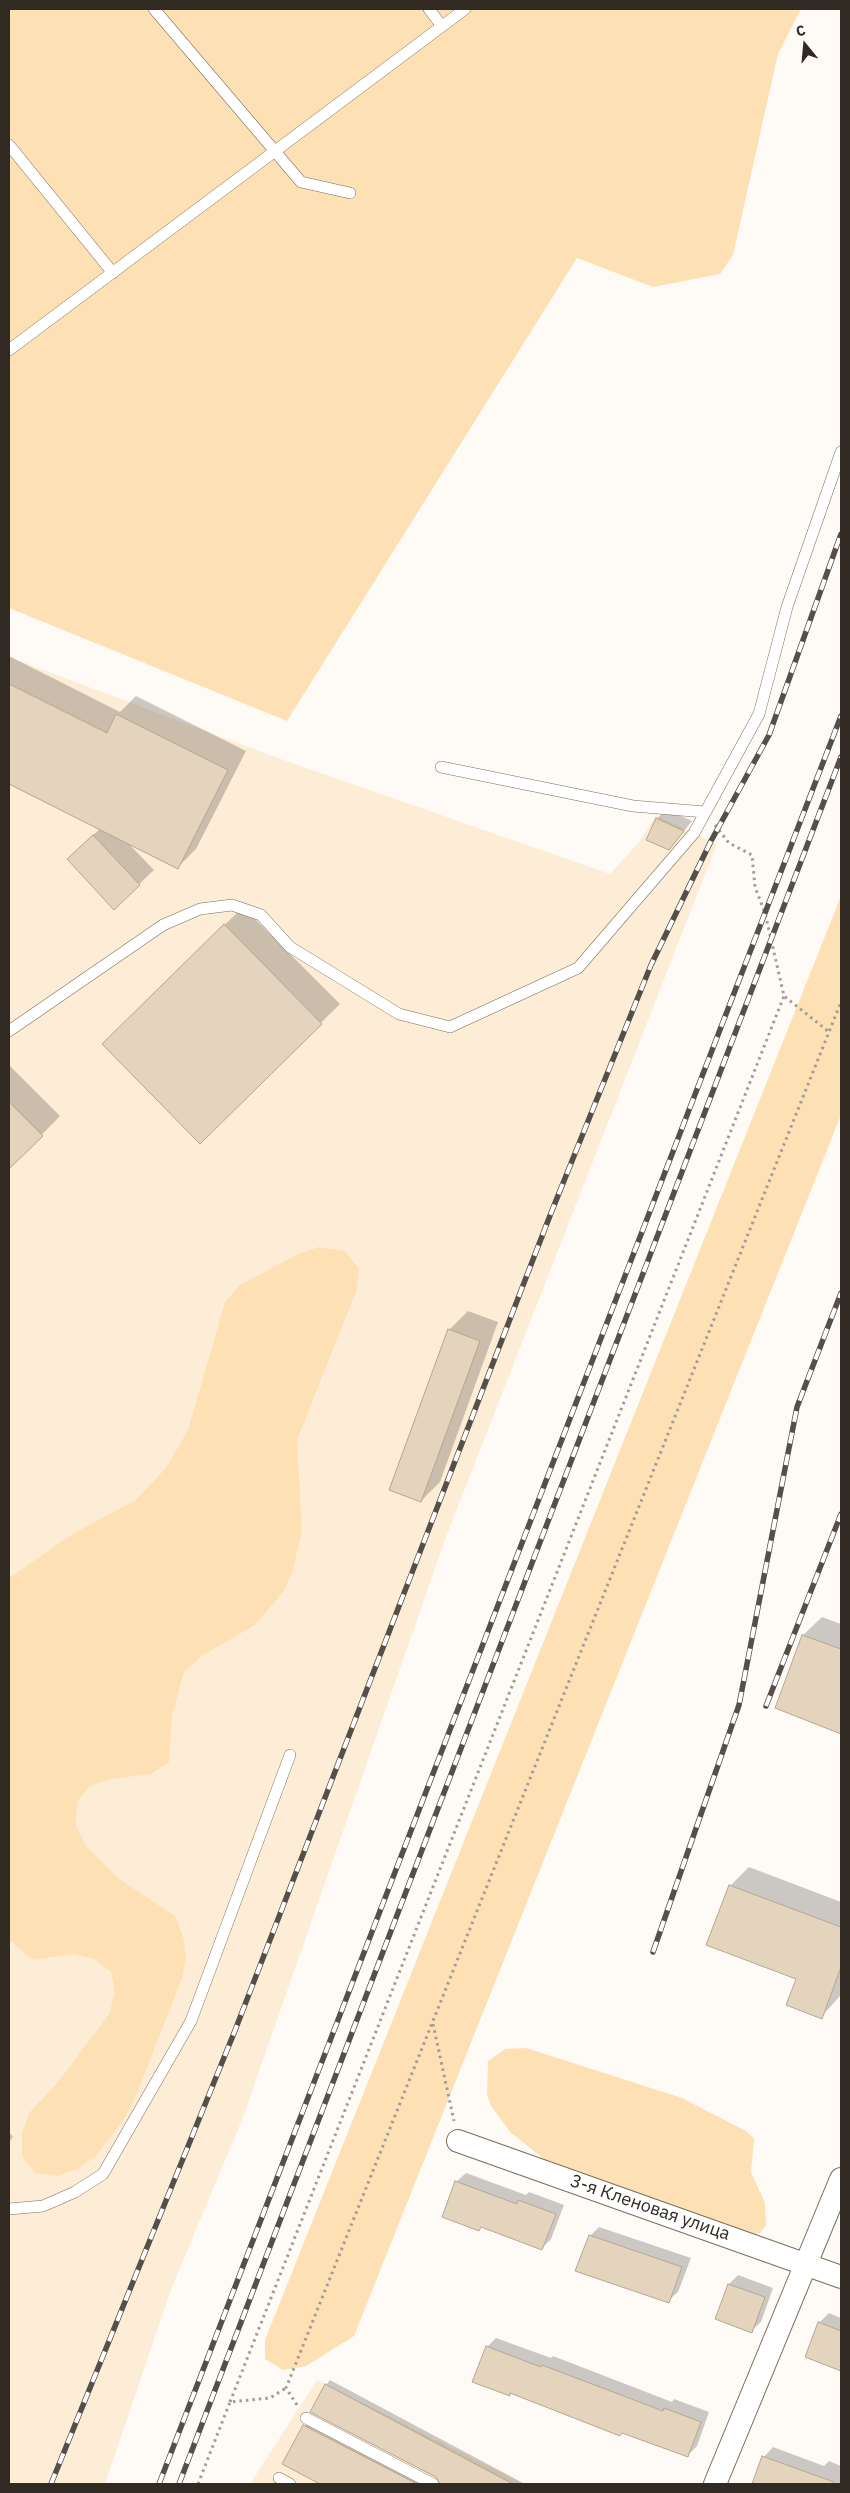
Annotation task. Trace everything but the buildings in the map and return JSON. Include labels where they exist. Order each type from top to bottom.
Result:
[{"type":"street","name":"3-я Кленовая улица","points":[[458,2141],[841,2277]]},
{"type":"street","points":[[715,2484],[841,2179]]},
{"type":"lane","points":[[154,9],[273,152],[301,182],[350,193]]},
{"type":"lane","points":[[429,9],[441,25]]},
{"type":"lane","points":[[9,350],[441,25],[465,9]]},
{"type":"lane","points":[[9,145],[113,273]]},
{"type":"lane","points":[[9,1032],[163,925],[200,909],[232,905],[261,915],[290,947],[399,1014],[450,1027],[578,968],[694,833],[759,714],[787,607],[841,452]]},
{"type":"lane","points":[[440,767],[633,806],[705,812]]},
{"type":"lane","points":[[9,2209],[43,2206],[75,2192],[103,2174],[191,2021],[290,1755]]},
{"type":"lane","points":[[306,2418],[433,2484]]},
{"type":"lane","points":[[279,2478],[290,2484]]},
{"type":"path","points":[[705,812],[729,843],[752,855],[755,887],[765,913],[784,996],[829,1032]]},
{"type":"path","points":[[198,2484],[784,996]]},
{"type":"path","points":[[230,2402],[270,2398],[286,2388],[841,1002]]},
{"type":"path","points":[[432,2022],[458,2141]]},
{"type":"path","points":[[286,2388],[306,2418]]},
{"type":"shaded area","points":[[9,9],[801,9],[778,54],[733,255],[720,274],[653,287],[577,258],[287,721],[9,608]]},
{"type":"shaded area","points":[[9,657],[275,757],[610,874],[639,842],[656,815],[717,844],[446,1537],[242,2120],[172,2287],[105,2484],[9,2484]]},
{"type":"shaded area","points":[[841,896],[841,1115],[354,2336],[306,2366],[283,2370],[265,2359],[265,2340]]},
{"type":"shaded area","points":[[319,1247],[344,1251],[359,1268],[357,1289],[297,1440],[302,1531],[292,1573],[283,1592],[255,1625],[200,1657],[184,1672],[172,1715],[169,1762],[151,1774],[111,1779],[90,1786],[77,1802],[76,1826],[86,1846],[118,1878],[175,1916],[183,1936],[186,1957],[182,1978],[134,2101],[123,2121],[95,2157],[77,2169],[57,2176],[35,2173],[22,2155],[22,2133],[29,2113],[59,2081],[109,2014],[115,1993],[111,1972],[94,1959],[73,1954],[33,1960],[9,1940],[9,1578],[74,1533],[136,1500],[166,1468],[188,1430],[225,1302],[240,1285],[298,1254]]},
{"type":"shaded area","points":[[526,2048],[682,2098],[746,2131],[754,2139],[751,2172],[765,2203],[766,2225],[760,2233],[749,2236],[544,2159],[510,2132],[491,2106],[487,2095],[488,2061],[505,2049]]},
{"type":"shaded area","points":[[317,2380],[524,2484],[250,2484]]},
{"type":"railway","points":[[51,2484],[234,2033],[551,1213],[651,965],[711,841],[769,735],[841,534]]},
{"type":"railway","points":[[159,2484],[841,716]]},
{"type":"railway","points":[[179,2484],[841,757]]},
{"type":"railway","points":[[653,1952],[739,1705],[797,1407],[841,1293]]},
{"type":"railway","points":[[766,1706],[841,1514]]}]
